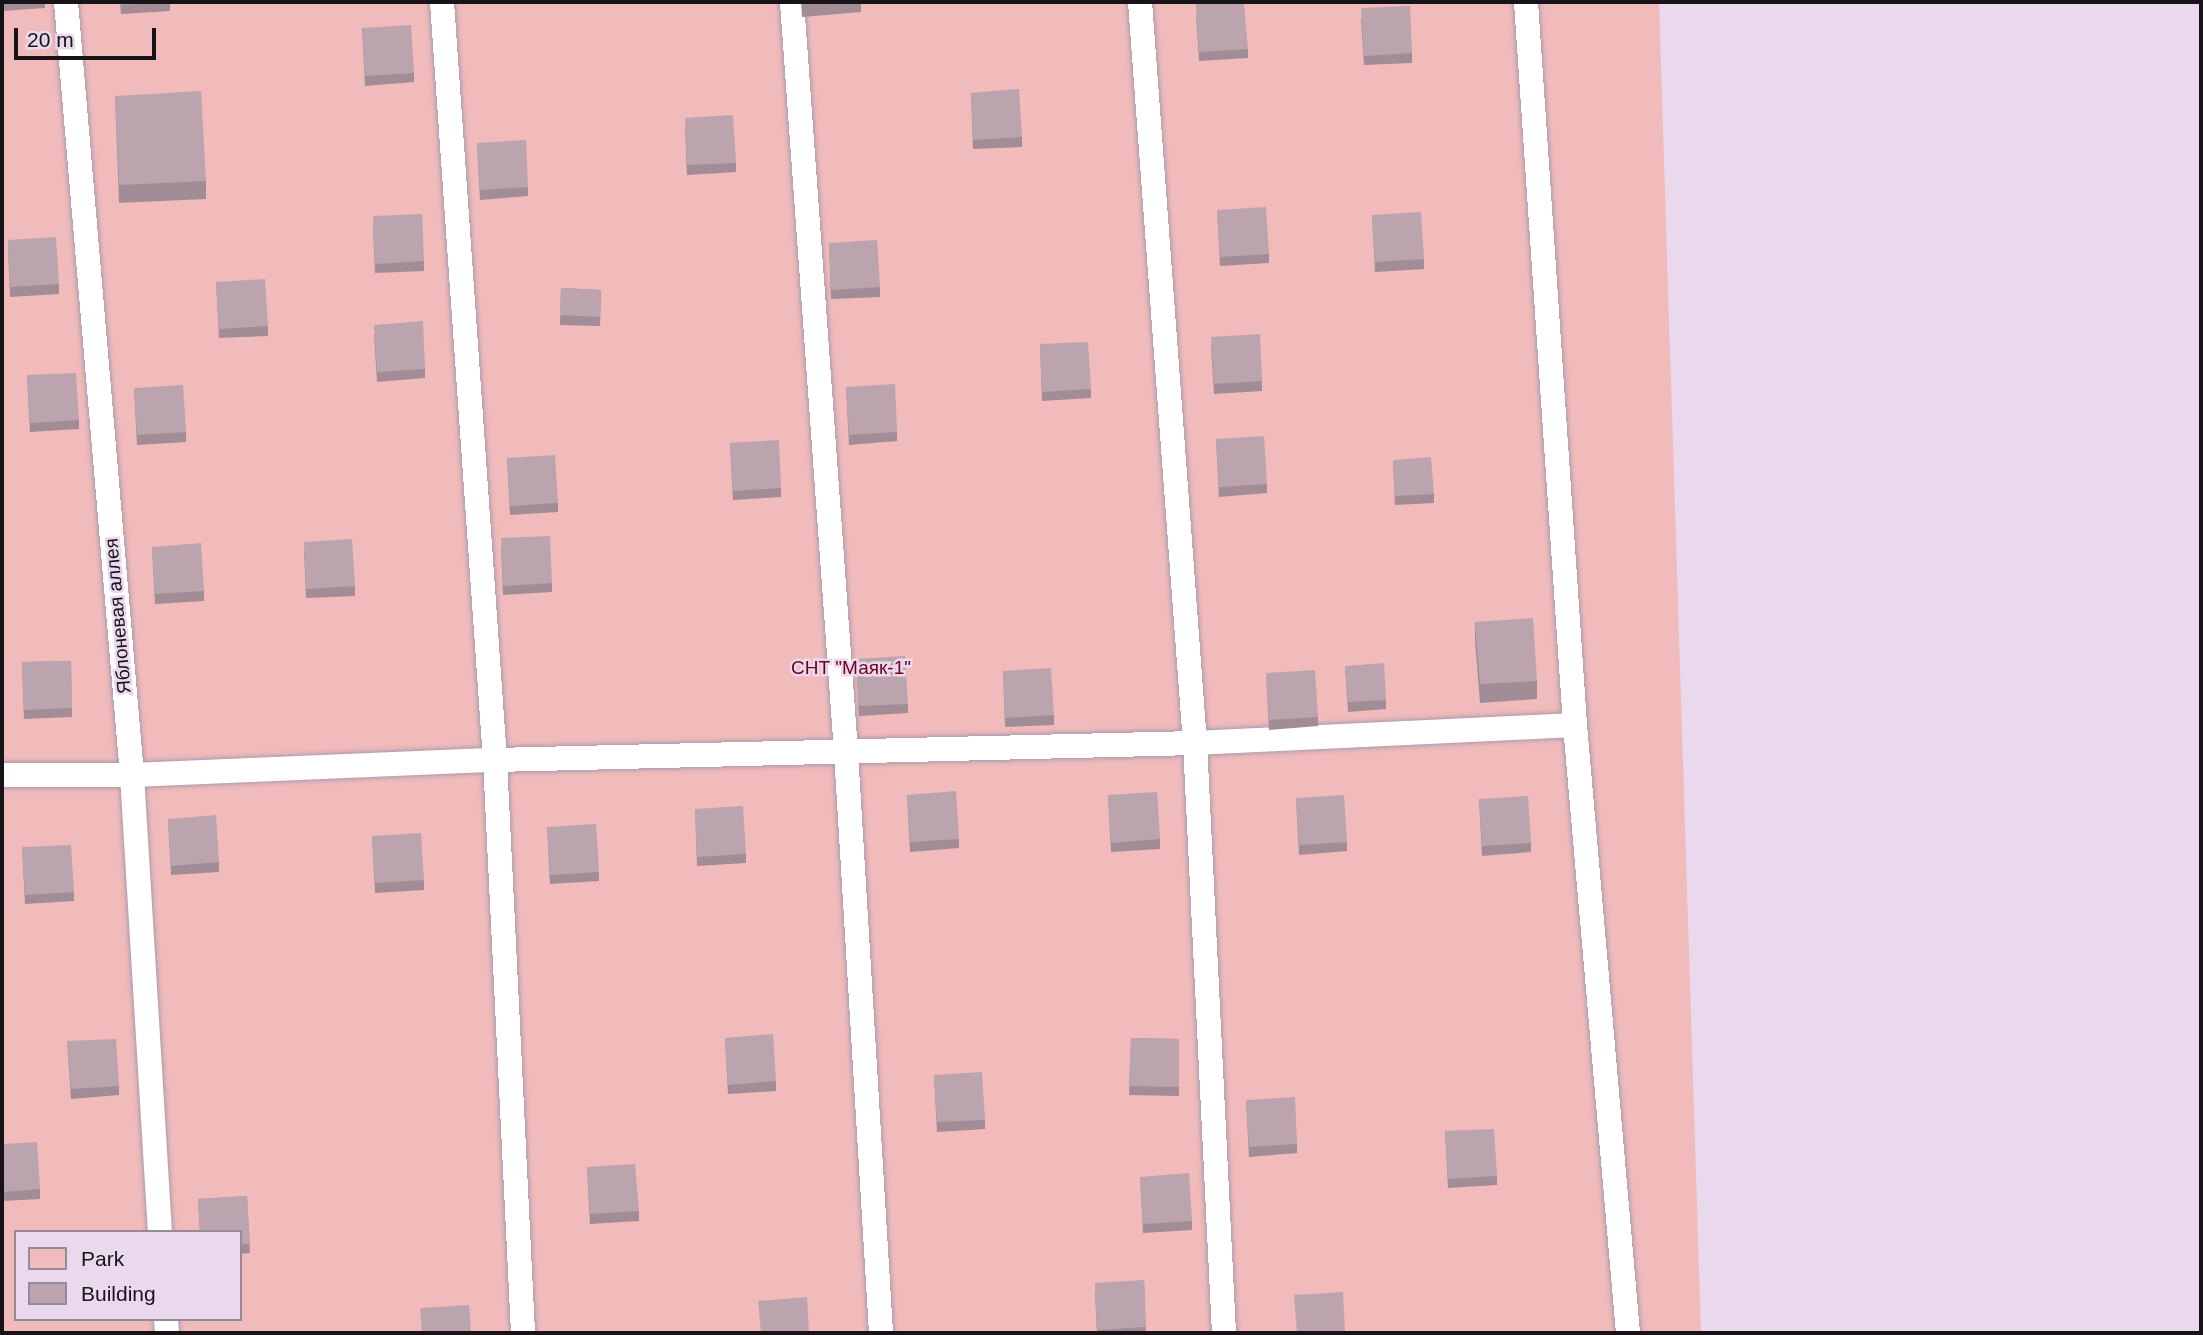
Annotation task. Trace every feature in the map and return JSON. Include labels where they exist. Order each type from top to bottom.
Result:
[{"type":"lane","name":"Яблоневая аллея","points":[[66,2],[132,775],[160,1230]]},
{"type":"lane","points":[[442,2],[495,760],[523,1333]]},
{"type":"lane","points":[[792,2],[846,752],[881,1333]]},
{"type":"lane","points":[[1140,2],[1195,743],[1224,1333]]},
{"type":"lane","points":[[1526,2],[1574,725],[1628,1333]]},
{"type":"lane","points":[[2,775],[132,775],[495,760],[1195,743],[1574,725]]},
{"type":"green space","name":"СНТ \"Маяк-1\"","points":[[2,2],[1659,2],[1701,1333],[2,1333]]},
{"type":"building","points":[[121,2],[170,2],[121,5]]},
{"type":"building","points":[[1244,2],[1248,49],[1199,52],[1196,4]]},
{"type":"building","points":[[1410,6],[1412,53],[1364,56],[1361,8]]},
{"type":"building","points":[[411,25],[414,73],[365,76],[362,28]]},
{"type":"building","points":[[1019,89],[1022,137],[973,140],[971,93]]},
{"type":"building","points":[[201,91],[206,181],[119,185],[115,96]]},
{"type":"building","points":[[733,115],[736,163],[687,165],[685,118]]},
{"type":"building","points":[[526,140],[528,187],[480,190],[477,143]]},
{"type":"building","points":[[1266,207],[1269,254],[1220,257],[1217,210]]},
{"type":"building","points":[[1421,212],[1424,259],[1375,262],[1372,215]]},
{"type":"building","points":[[422,214],[424,261],[375,264],[373,216]]},
{"type":"building","points":[[56,237],[59,284],[10,287],[8,240]]},
{"type":"building","points":[[877,240],[880,287],[831,290],[829,243]]},
{"type":"building","points":[[265,279],[268,326],[219,329],[216,282]]},
{"type":"building","points":[[561,288],[601,290],[600,317],[560,315]]},
{"type":"building","points":[[423,321],[425,369],[377,372],[374,325]]},
{"type":"building","points":[[1260,334],[1262,381],[1214,384],[1211,337]]},
{"type":"building","points":[[1088,342],[1091,389],[1042,392],[1040,344]]},
{"type":"building","points":[[76,373],[79,420],[30,423],[27,375]]},
{"type":"building","points":[[895,384],[897,432],[849,435],[846,387]]},
{"type":"building","points":[[183,385],[186,432],[137,435],[134,388]]},
{"type":"building","points":[[1264,436],[1267,484],[1219,487],[1216,439]]},
{"type":"building","points":[[779,440],[781,488],[733,491],[730,443]]},
{"type":"building","points":[[555,455],[558,503],[510,506],[507,458]]},
{"type":"building","points":[[1431,457],[1434,494],[1395,496],[1393,460]]},
{"type":"building","points":[[550,536],[552,583],[503,586],[501,538]]},
{"type":"building","points":[[352,539],[355,586],[306,589],[304,542]]},
{"type":"building","points":[[201,543],[204,591],[155,594],[152,547]]},
{"type":"building","points":[[1533,618],[1537,681],[1480,684],[1475,622]]},
{"type":"building","points":[[905,656],[908,704],[859,706],[856,659]]},
{"type":"building","points":[[71,661],[72,708],[24,710],[22,662]]},
{"type":"building","points":[[1384,663],[1386,700],[1348,702],[1345,666]]},
{"type":"building","points":[[1051,668],[1054,715],[1005,718],[1003,671]]},
{"type":"building","points":[[1315,670],[1318,717],[1269,720],[1266,673]]},
{"type":"building","points":[[956,791],[959,839],[910,842],[907,795]]},
{"type":"building","points":[[1157,792],[1160,839],[1111,843],[1108,795]]},
{"type":"building","points":[[1344,795],[1347,842],[1299,845],[1296,798]]},
{"type":"building","points":[[1528,796],[1531,843],[1482,846],[1479,799]]},
{"type":"building","points":[[743,806],[746,854],[697,857],[695,809]]},
{"type":"building","points":[[216,815],[219,862],[171,866],[168,819]]},
{"type":"building","points":[[596,824],[599,872],[550,875],[547,827]]},
{"type":"building","points":[[421,833],[424,880],[375,883],[372,836]]},
{"type":"building","points":[[71,845],[74,892],[25,895],[22,847]]},
{"type":"building","points":[[773,1034],[776,1081],[728,1085],[725,1038]]},
{"type":"building","points":[[1131,1038],[1179,1039],[1179,1087],[1129,1086]]},
{"type":"building","points":[[116,1039],[119,1086],[71,1089],[67,1041]]},
{"type":"building","points":[[982,1072],[985,1120],[937,1122],[934,1075]]},
{"type":"building","points":[[1295,1097],[1297,1144],[1249,1147],[1246,1100]]},
{"type":"building","points":[[1494,1129],[1497,1176],[1448,1179],[1445,1131]]},
{"type":"building","points":[[37,1142],[40,1189],[2,1192],[2,1144]]},
{"type":"building","points":[[635,1164],[639,1211],[590,1214],[587,1167]]},
{"type":"building","points":[[1189,1173],[1192,1221],[1143,1224],[1140,1177]]},
{"type":"building","points":[[247,1196],[250,1244],[242,1244],[242,1230],[200,1230],[198,1199]]},
{"type":"building","points":[[1144,1280],[1146,1327],[1097,1330],[1095,1283]]},
{"type":"building","points":[[1343,1292],[1345,1333],[1297,1333],[1294,1295]]},
{"type":"building","points":[[807,1297],[809,1333],[761,1333],[758,1301]]},
{"type":"building","points":[[469,1305],[471,1333],[422,1333],[420,1308]]}]
